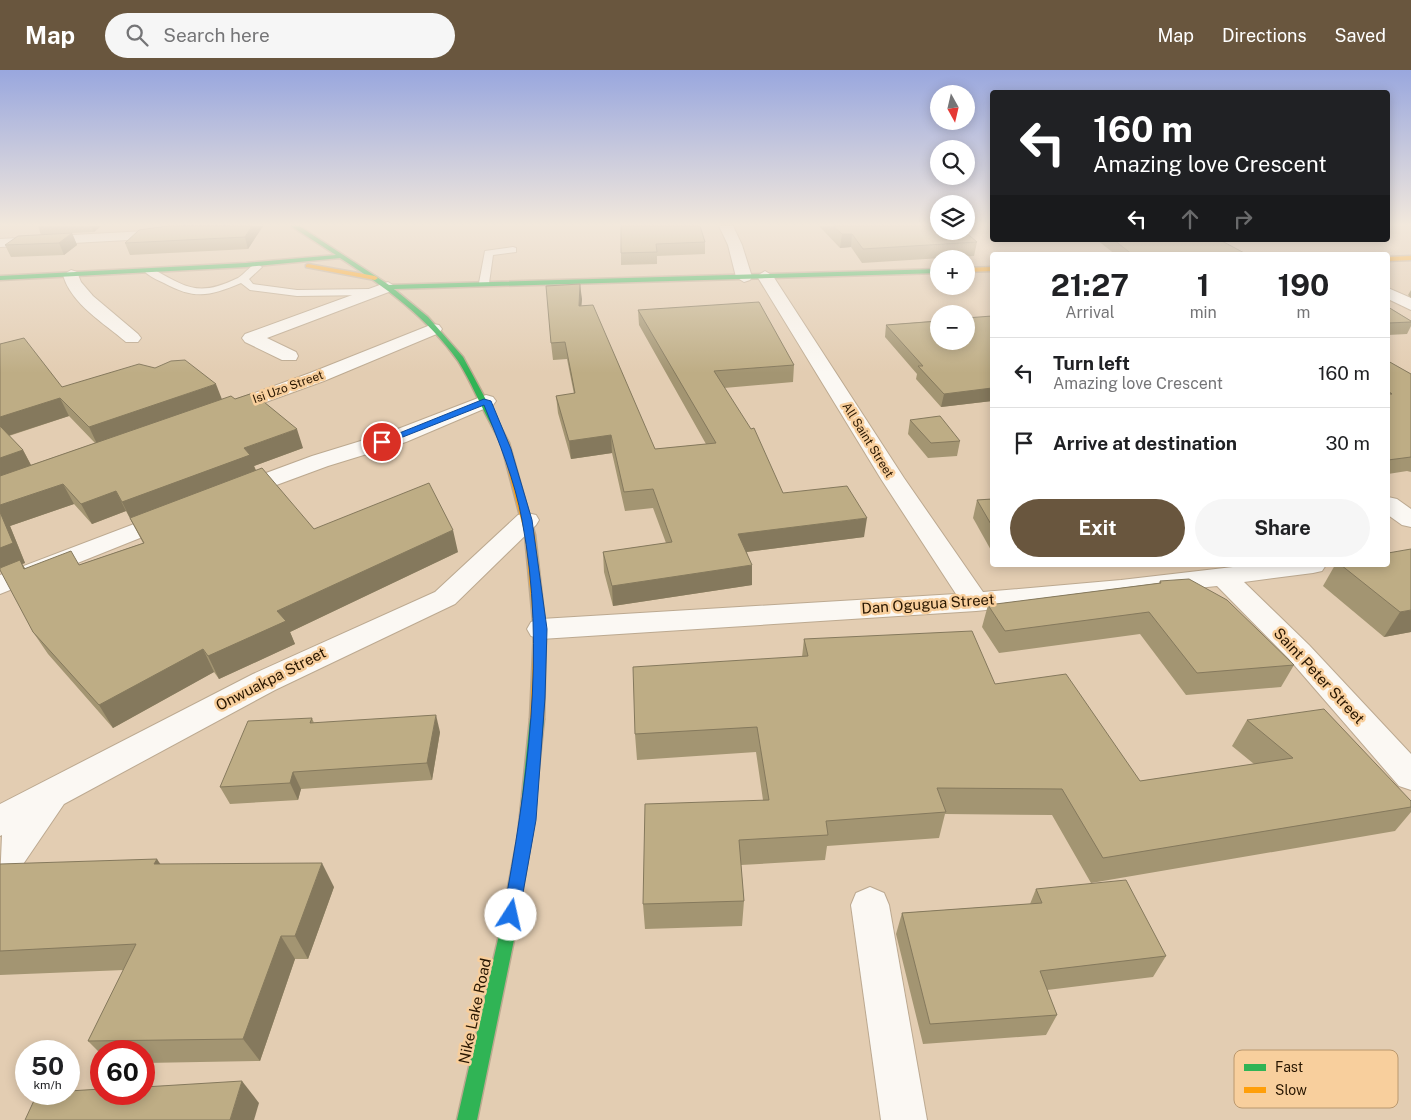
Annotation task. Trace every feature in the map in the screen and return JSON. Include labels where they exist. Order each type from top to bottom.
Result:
[{"type":"main road","points":[[0,278],[71,275]]},
{"type":"main road","points":[[340,275],[378,286],[816,275]]},
{"type":"main road","name":"Nike Lake Road","points":[[364,275],[433,329],[459,358],[486,401],[506,449],[527,520],[541,629],[538,698],[528,820],[511,915],[467,1120]]},
{"type":"street","points":[[71,275],[71,281],[80,293],[132,338]]},
{"type":"street","name":"All Saint Street","points":[[754,277],[976,602]]},
{"type":"street","points":[[289,356],[251,338],[378,286]]},
{"type":"street","points":[[1390,294],[1411,305]]},
{"type":"street","name":"Isi Uzo Street","points":[[204,418],[317,377],[433,329]]},
{"type":"street","points":[[214,500],[320,461],[398,437],[486,401]]},
{"type":"street","points":[[1390,505],[1411,520]]},
{"type":"street","points":[[0,585],[189,510]]},
{"type":"street","name":"Onwuakpa Street","points":[[0,821],[264,682],[342,644],[445,598],[527,520]]},
{"type":"street","name":"Dan Ogugua Street","points":[[541,629],[976,602],[1224,578],[1299,567]]},
{"type":"street","name":"Saint Peter Street","points":[[1224,578],[1299,652],[1411,776]]},
{"type":"street","points":[[0,867],[52,793]]},
{"type":"street","points":[[870,905],[904,1120]]},
{"type":"lane","points":[[156,275],[192,294],[210,292],[243,279],[246,275]]},
{"type":"lane","points":[[484,283],[485,275]]},
{"type":"lane","points":[[243,279],[250,287],[297,293],[378,286]]},
{"type":"building","points":[[580,284],[579,306],[593,305],[655,449],[716,443],[638,310],[759,302],[794,365],[714,371],[751,429],[754,428],[783,493],[847,486],[867,518],[738,534],[752,565],[612,586],[603,552],[672,542],[653,489],[624,492],[611,435],[569,441],[556,396],[575,393],[565,342],[551,343],[546,286]]},
{"type":"building","points":[[1390,308],[1411,321],[1390,323]]},
{"type":"building","points":[[990,316],[990,388],[944,394],[918,366],[923,366],[886,325],[930,322],[930,350],[975,350],[975,317]]},
{"type":"building","points":[[24,338],[62,387],[139,364],[155,368],[171,361],[185,360],[216,384],[89,427],[60,398],[0,417],[0,344]]},
{"type":"building","points":[[1390,362],[1411,374],[1411,457],[1390,460],[1390,394],[1392,394],[1390,392]]},
{"type":"building","points":[[253,393],[297,429],[244,448],[250,455],[122,502],[116,491],[81,504],[63,484],[0,505],[0,476],[231,396],[235,399]]},
{"type":"building","points":[[940,416],[960,441],[931,443],[910,420]]},
{"type":"building","points":[[0,426],[23,450],[0,458]]},
{"type":"building","points":[[262,468],[314,529],[429,483],[453,530],[277,611],[286,621],[208,656],[203,649],[99,705],[33,632],[0,568],[20,560],[24,569],[71,551],[79,565],[144,543],[130,518]]},
{"type":"building","points":[[990,499],[990,523],[977,500]]},
{"type":"building","points":[[0,512],[13,543],[0,548]]},
{"type":"building","points":[[1411,549],[1411,610],[1400,612],[1344,567],[1390,567],[1390,553]]},
{"type":"building","points":[[1189,579],[1227,600],[1294,665],[1197,673],[1149,612],[1005,631],[988,605],[1161,583],[1160,581]]},
{"type":"building","points":[[972,631],[995,684],[1066,674],[1140,781],[1293,758],[1247,720],[1324,709],[1411,801],[1411,807],[1103,858],[1062,789],[937,788],[946,812],[826,821],[828,835],[739,840],[744,901],[643,904],[645,804],[769,800],[757,727],[635,734],[633,667],[808,656],[804,639]]},
{"type":"building","points":[[436,715],[427,763],[293,772],[290,783],[220,787],[248,721],[312,718],[310,723]]},
{"type":"building","points":[[157,859],[154,864],[322,863],[295,936],[281,936],[243,1039],[88,1041],[136,944],[0,951],[0,864]]},
{"type":"building","points":[[1126,880],[1166,956],[1040,971],[1057,1015],[930,1024],[902,913],[1042,903],[1036,889]]},
{"type":"building","points":[[242,1081],[230,1120],[25,1120],[32,1105],[80,1105],[80,1090],[90,1090],[90,1105],[155,1105],[155,1086]]},
{"type":"traffic: fast","points":[[0,278],[57,275]]},
{"type":"traffic: fast","points":[[371,275],[405,301],[444,338],[465,367],[496,426]]},
{"type":"traffic: fast","points":[[388,287],[801,275]]},
{"type":"traffic: fast","points":[[467,1120],[507,935],[525,835],[537,719]]},
{"type":"traffic: slow","points":[[358,275],[375,278]]},
{"type":"traffic: slow","points":[[496,426],[505,443],[530,535],[540,632],[537,719]]},
{"type":"route","points":[[382,442],[486,401],[506,449],[527,520],[541,629],[538,698],[528,820],[511,915]]}]
